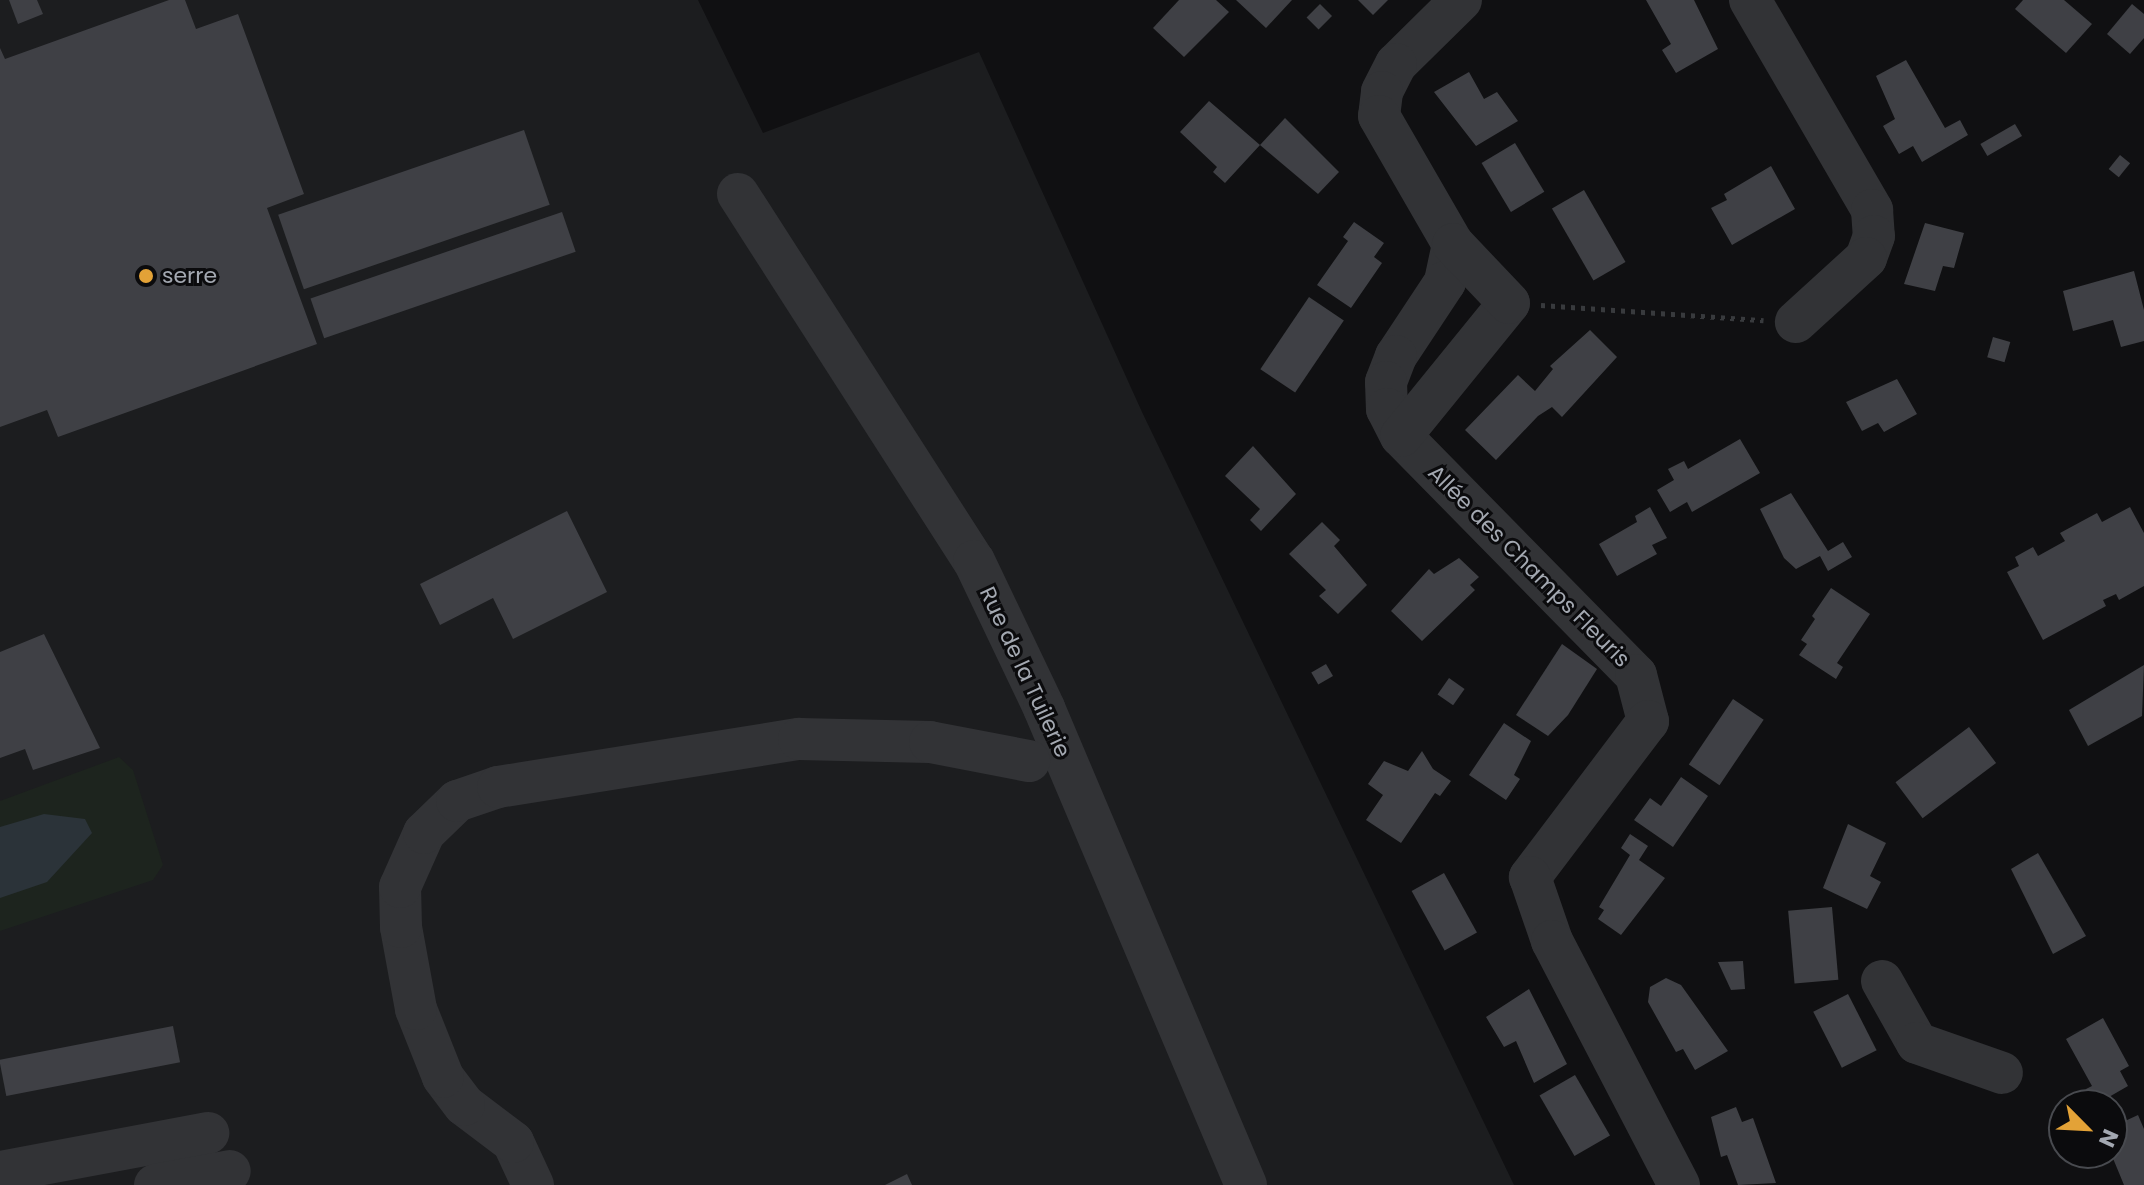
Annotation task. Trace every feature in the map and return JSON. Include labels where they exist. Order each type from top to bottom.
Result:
[{"type":"street","points":[[1401,436],[1509,303],[1453,244],[1379,116],[1382,92],[1396,64],[1461,0]]},
{"type":"street","points":[[1750,0],[1872,210],[1874,236],[1866,258],[1796,322]]},
{"type":"street","name":"Rue de la Tuilerie","points":[[738,194],[974,561],[1044,708],[1246,1185]]},
{"type":"street","name":"Allée des Champs Fleuris","points":[[1453,244],[1445,282],[1396,356],[1386,382],[1387,409],[1401,436],[1636,675],[1648,721],[1530,877],[1552,941],[1679,1185]]},
{"type":"street","points":[[533,1185],[513,1142],[464,1105],[443,1077],[416,1009],[401,927],[400,887],[424,833],[457,801],[498,787],[799,739],[930,742],[1029,761]]},
{"type":"street","points":[[1882,981],[1917,1043],[2002,1073]]},
{"type":"street","points":[[0,1172],[68,1172],[208,1133]]},
{"type":"street","points":[[155,1185],[230,1171]]},
{"type":"path","points":[[1509,303],[1796,322]]},
{"type":"shaded area","points":[[0,0],[698,0],[763,133],[979,52],[1142,412],[1514,1185],[0,1185]]},
{"type":"shaded area","points":[[119,757],[133,770],[163,865],[153,880],[0,931],[0,801]]},
{"type":"shaded area","points":[[44,814],[85,819],[92,833],[47,882],[0,898],[0,827]]},
{"type":"building","points":[[9,0],[37,0],[43,14],[18,24]]},
{"type":"building","name":"serre","points":[[169,0],[185,0],[196,29],[238,14],[304,194],[267,208],[317,344],[58,437],[47,410],[0,427],[0,48],[5,59]]},
{"type":"building","points":[[1179,0],[1216,0],[1229,12],[1184,57],[1153,28]]},
{"type":"building","points":[[1236,0],[1292,0],[1266,28]]},
{"type":"building","points":[[1358,0],[1388,0],[1373,15]]},
{"type":"building","points":[[1646,0],[1694,0],[1718,49],[1676,73],[1662,50],[1671,44]]},
{"type":"building","points":[[2023,0],[2064,0],[2092,24],[2066,53],[2015,9]]},
{"type":"building","points":[[1320,4],[1332,16],[1319,29],[1307,17]]},
{"type":"building","points":[[2132,4],[2144,14],[2144,38],[2130,54],[2107,34]]},
{"type":"building","points":[[1906,60],[1945,128],[1960,120],[1968,135],[1922,162],[1913,146],[1899,154],[1883,126],[1895,119],[1876,76]]},
{"type":"building","points":[[1469,72],[1484,99],[1497,92],[1518,121],[1476,146],[1434,92]]},
{"type":"building","points":[[1209,101],[1260,145],[1225,183],[1213,172],[1217,167],[1180,132]]},
{"type":"building","points":[[1285,118],[1339,172],[1318,194],[1260,145]]},
{"type":"building","points":[[2015,124],[2022,136],[1987,156],[1980,144]]},
{"type":"building","points":[[524,130],[550,205],[304,289],[278,215]]},
{"type":"building","points":[[1515,143],[1544,192],[1511,212],[1482,163]]},
{"type":"building","points":[[2120,155],[2130,163],[2119,177],[2109,169]]},
{"type":"building","points":[[1771,166],[1795,209],[1732,245],[1711,208],[1727,200],[1724,194]]},
{"type":"building","points":[[1584,190],[1626,262],[1593,280],[1552,208]]},
{"type":"building","points":[[562,212],[576,252],[324,338],[310,299]]},
{"type":"building","points":[[1354,222],[1384,243],[1374,257],[1382,263],[1351,308],[1317,285],[1348,241],[1343,237]]},
{"type":"building","points":[[1925,223],[1964,233],[1954,268],[1943,266],[1935,291],[1904,284]]},
{"type":"building","points":[[2134,271],[2144,310],[2144,341],[2121,347],[2113,320],[2073,331],[2063,291]]},
{"type":"building","points":[[1309,297],[1344,320],[1295,393],[1260,369]]},
{"type":"building","points":[[1590,330],[1617,357],[1562,417],[1552,407],[1538,416],[1496,460],[1465,430],[1518,375],[1535,391],[1553,369],[1550,366]]},
{"type":"building","points":[[1993,337],[2010,342],[2005,362],[1987,357]]},
{"type":"building","points":[[1897,379],[1917,414],[1884,432],[1878,423],[1862,431],[1846,402]]},
{"type":"building","points":[[1740,439],[1760,473],[1692,512],[1687,502],[1670,512],[1657,490],[1674,480],[1668,469],[1684,461],[1688,469]]},
{"type":"building","points":[[1253,446],[1296,494],[1261,531],[1250,520],[1260,509],[1225,476]]},
{"type":"building","points":[[1791,493],[1828,551],[1843,542],[1852,557],[1828,571],[1820,556],[1796,569],[1784,558],[1760,509]]},
{"type":"building","points":[[1650,507],[1667,538],[1652,545],[1657,554],[1617,576],[1599,544],[1637,522],[1635,516]]},
{"type":"building","points":[[2130,507],[2144,533],[2144,586],[2119,600],[2116,594],[2103,600],[2106,606],[2043,640],[2007,572],[2019,566],[2015,557],[2033,547],[2038,556],[2065,541],[2060,533],[2097,513],[2102,522]]},
{"type":"building","points":[[567,511],[607,592],[513,639],[493,598],[440,625],[420,584]]},
{"type":"building","points":[[1322,522],[1340,540],[1334,546],[1367,585],[1338,614],[1319,596],[1326,590],[1289,554]]},
{"type":"building","points":[[1459,558],[1479,577],[1470,585],[1475,590],[1422,641],[1391,611],[1429,569],[1434,574]]},
{"type":"building","points":[[1831,588],[1870,614],[1837,663],[1843,667],[1836,679],[1799,655],[1807,644],[1801,640],[1815,619],[1812,616]]},
{"type":"building","points":[[44,634],[100,748],[33,770],[25,749],[0,758],[0,652]]},
{"type":"building","points":[[1562,644],[1597,669],[1568,715],[1548,736],[1516,715]]},
{"type":"building","points":[[1326,664],[1333,676],[1318,685],[1311,672]]},
{"type":"building","points":[[2144,665],[2142,716],[2088,746],[2069,710]]},
{"type":"building","points":[[1449,678],[1465,689],[1453,705],[1438,694]]},
{"type":"building","points":[[1733,699],[1764,720],[1719,785],[1689,764]]},
{"type":"building","points":[[1504,723],[1531,741],[1514,775],[1520,779],[1506,800],[1469,775]]},
{"type":"building","points":[[1969,727],[1996,763],[1923,818],[1896,782]]},
{"type":"building","points":[[1422,751],[1433,769],[1451,781],[1440,796],[1435,793],[1401,843],[1366,820],[1383,795],[1368,784],[1384,761],[1408,771]]},
{"type":"building","points":[[1681,777],[1708,796],[1673,847],[1634,820],[1650,798],[1661,806]]},
{"type":"building","points":[[1848,824],[1886,843],[1870,876],[1881,882],[1867,909],[1823,888]]},
{"type":"building","points":[[1630,834],[1648,846],[1639,860],[1665,878],[1621,935],[1598,919],[1604,910],[1599,907],[1630,855],[1621,848]]},
{"type":"building","points":[[2038,853],[2086,936],[2053,954],[2011,869]]},
{"type":"building","points":[[1444,873],[1477,932],[1445,950],[1412,891]]},
{"type":"building","points":[[1832,907],[1838,980],[1795,984],[1788,911]]},
{"type":"building","points":[[1743,961],[1745,989],[1731,990],[1718,962]]},
{"type":"building","points":[[1666,978],[1681,985],[1728,1051],[1695,1070],[1683,1049],[1676,1052],[1648,1002],[1650,987]]},
{"type":"building","points":[[1529,989],[1567,1064],[1534,1083],[1516,1041],[1504,1047],[1486,1017]]},
{"type":"building","points":[[1848,994],[1877,1050],[1842,1068],[1813,1012]]},
{"type":"building","points":[[2103,1018],[2129,1066],[2120,1071],[2128,1086],[2123,1089],[2086,1089],[2092,1086],[2066,1039]]},
{"type":"building","points":[[173,1026],[180,1062],[6,1096],[0,1060]]},
{"type":"building","points":[[1575,1075],[1610,1136],[1574,1156],[1539,1096]]},
{"type":"building","points":[[1736,1107],[1742,1122],[1753,1118],[1776,1183],[1738,1185],[1727,1155],[1721,1157],[1711,1117]]},
{"type":"building","points":[[2138,1115],[2144,1129],[2144,1185],[2124,1185],[2117,1169],[2128,1169],[2128,1120]]},
{"type":"building","points":[[907,1174],[912,1185],[885,1185]]},
{"type":"place","name":"serre","points":[[146,276]]}]
